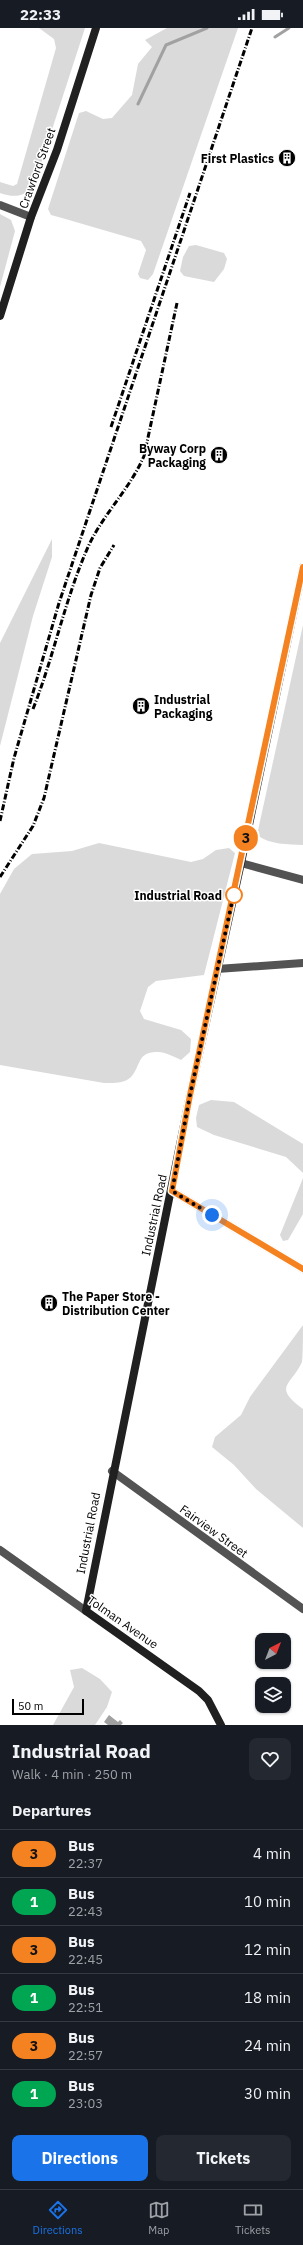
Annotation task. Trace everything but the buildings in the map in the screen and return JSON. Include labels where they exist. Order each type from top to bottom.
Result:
[{"type":"street","name":"Crawford Street","points":[[0,316],[31,217],[57,150],[96,28]]},
{"type":"street","points":[[0,205],[31,217]]},
{"type":"street","name":"Industrial Road","points":[[86,1611],[112,1471],[303,567]]},
{"type":"street","points":[[241,863],[303,880]]},
{"type":"street","points":[[218,969],[303,963]]},
{"type":"street","points":[[172,1191],[303,1269]]},
{"type":"street","name":"Fairview Street","points":[[112,1471],[303,1609]]},
{"type":"street","name":"Tolman Avenue","points":[[0,1550],[199,1691],[208,1700],[221,1725]]},
{"type":"shaded area","points":[[39,28],[85,28],[34,185],[23,194],[10,196],[0,193],[0,182],[13,186],[17,184],[56,48],[54,39]]},
{"type":"shaded area","points":[[167,28],[238,28],[153,274],[148,280],[140,278],[138,274],[146,250],[141,241],[51,215],[48,209],[79,113],[86,111],[103,119],[112,118],[132,95],[138,64],[152,47],[145,40]]},
{"type":"shaded area","points":[[0,214],[11,220],[15,231],[0,287]]},
{"type":"shaded area","points":[[196,245],[224,253],[227,259],[224,269],[214,282],[184,276],[180,271],[183,257],[189,246]]},
{"type":"shaded area","points":[[52,539],[52,557],[33,616],[0,746],[0,643]]},
{"type":"shaded area","points":[[303,625],[303,845],[268,841],[257,835]]},
{"type":"shaded area","points":[[99,843],[191,862],[203,859],[216,850],[229,848],[235,853],[204,975],[156,981],[148,987],[140,1011],[144,1019],[181,1030],[191,1039],[190,1052],[181,1060],[161,1052],[151,1052],[146,1054],[140,1060],[131,1077],[125,1081],[115,1083],[104,1083],[0,1065],[0,894],[14,869],[32,854],[72,851]]},
{"type":"shaded area","points":[[211,1100],[234,1102],[303,1144],[303,1173],[286,1157],[214,1135],[197,1127],[196,1118],[199,1105]]},
{"type":"shaded area","points":[[303,1178],[303,1214],[288,1240],[283,1241],[280,1235]]},
{"type":"shaded area","points":[[303,1325],[302,1362],[298,1370],[289,1381],[286,1390],[288,1395],[303,1409],[303,1528],[256,1489],[234,1465],[212,1447],[215,1437],[241,1415],[250,1397]]},
{"type":"shaded area","points":[[82,1668],[100,1679],[112,1692],[107,1707],[95,1725],[53,1725],[74,1687],[70,1670]]},
{"type":"shaded area","points":[[109,1715],[118,1722],[120,1720],[123,1723],[121,1725],[108,1725],[104,1722]]},
{"type":"waterway","points":[[138,104],[166,45],[207,28]]},
{"type":"waterway","points":[[275,37],[289,28]]},
{"type":"railway","points":[[0,821],[14,758],[59,603],[252,28]]},
{"type":"railway","points":[[111,427],[190,193]]},
{"type":"railway","points":[[33,709],[73,587],[88,547],[101,524],[131,480],[144,456],[177,303]]},
{"type":"railway","points":[[0,877],[33,826],[44,798],[91,595],[100,568],[114,545]]},
{"type":"bus line","name":"3","points":[[303,567],[241,863],[190,1095],[172,1191],[303,1269]]},
{"type":"place","name":"First Plastics","points":[[287,158]]},
{"type":"place","name":"Byway Corp Packaging","points":[[219,455]]},
{"type":"place","name":"Industrial Packaging","points":[[141,706]]},
{"type":"place","name":"Industrial Road","points":[[234,895]]},
{"type":"place","name":"The Paper Store - Distribution Center","points":[[49,1303]]},
{"type":"route","points":[[212,1215],[172,1191],[190,1095],[234,893],[234,895]]}]
